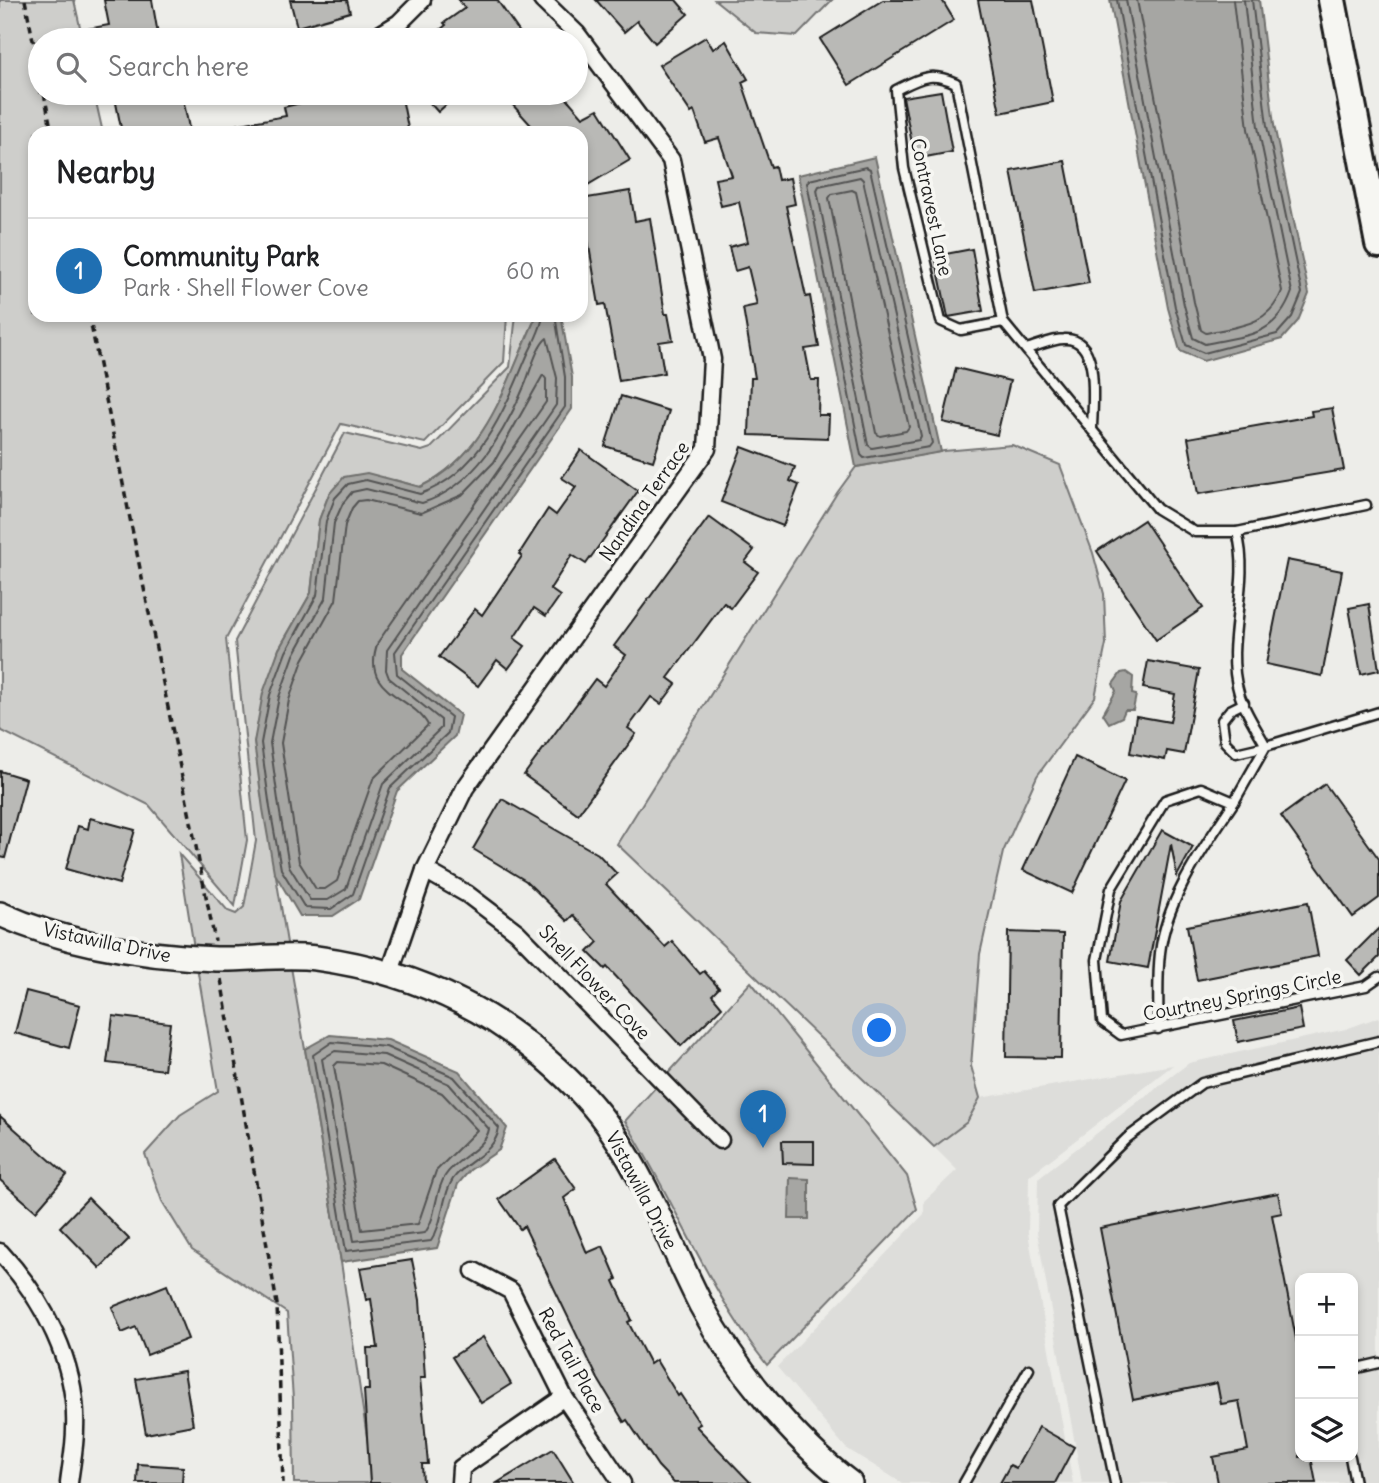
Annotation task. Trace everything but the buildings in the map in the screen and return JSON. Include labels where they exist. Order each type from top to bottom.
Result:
[{"type":"main road","points":[[1332,0],[1379,244]]},
{"type":"street","points":[[391,28],[422,0]]},
{"type":"street","name":"Nandina Terrace","points":[[542,0],[571,28]]},
{"type":"street","name":"Nandina Terrace","points":[[390,971],[425,870],[465,788],[708,449],[712,359],[671,160],[588,49]]},
{"type":"street","name":"Shell Flower Cove","points":[[425,870],[467,894],[517,932],[720,1140]]},
{"type":"street","name":"Vistawilla Drive","points":[[0,914],[62,935],[130,950],[218,959],[313,958],[390,971],[465,1004],[516,1036],[572,1085],[613,1132],[651,1202],[702,1308],[741,1367],[795,1433],[850,1483]]},
{"type":"street","points":[[0,1252],[27,1281],[51,1327],[71,1378],[75,1428],[69,1483]]},
{"type":"street","name":"Red Tail Place","points":[[474,1271],[511,1291],[564,1397],[621,1483]]},
{"type":"street","points":[[460,1483],[461,1468],[564,1397]]},
{"type":"lane","name":"Contravest Lane","points":[[1003,322],[961,330],[941,321],[904,168],[896,90],[920,78],[939,75],[956,83],[1003,322],[1157,509],[1195,533],[1237,532],[1366,505]]},
{"type":"lane","points":[[1026,349],[1063,339],[1081,343],[1087,349],[1093,375],[1092,430]]},
{"type":"lane","points":[[1237,532],[1243,554],[1243,588],[1234,647],[1239,693],[1266,746]]},
{"type":"lane","points":[[1244,703],[1230,710],[1222,720],[1225,742],[1236,753],[1379,712]]},
{"type":"lane","points":[[1158,1029],[1160,951],[1174,905],[1205,846],[1266,746]]},
{"type":"lane","name":"Courtney Springs Circle","points":[[1234,802],[1201,788],[1165,800],[1111,889],[1097,960],[1102,1021],[1121,1035],[1366,986],[1379,977]]},
{"type":"lane","points":[[1115,1483],[1058,1206],[1127,1138],[1202,1083],[1379,1041]]},
{"type":"lane","points":[[1358,1367],[1379,1363]]},
{"type":"lane","points":[[964,1483],[1029,1369]]},
{"type":"lane","points":[[1351,1462],[1355,1483]]},
{"type":"path","points":[[25,0],[31,28]]},
{"type":"path","points":[[46,105],[51,126]]},
{"type":"path","points":[[90,322],[216,946]]},
{"type":"path","points":[[219,967],[277,1304],[283,1483]]},
{"type":"shaded area","points":[[0,0],[74,0],[80,28],[28,28],[28,105],[97,105],[101,126],[28,126],[28,322],[507,322],[504,362],[425,443],[341,424],[226,639],[247,840],[235,906],[149,805],[0,730]]},
{"type":"shaded area","points":[[715,0],[832,0],[797,36],[756,33]]},
{"type":"shaded area","points":[[515,322],[534,322],[494,413],[464,454],[444,472],[420,487],[395,480],[329,494],[319,520],[311,593],[279,649],[254,742],[288,949],[194,948],[179,854],[228,911],[236,914],[244,907],[256,841],[235,641],[345,433],[422,451],[431,448],[510,367]]},
{"type":"shaded area","points":[[1012,445],[1060,465],[1093,553],[1104,594],[1106,644],[1095,697],[1037,776],[1003,852],[980,954],[971,1066],[980,1098],[967,1122],[934,1147],[617,844],[837,493],[856,467],[944,451]]},
{"type":"shaded area","points":[[197,967],[291,967],[341,1262],[371,1464],[371,1483],[294,1483],[293,1399],[287,1313],[192,1250],[162,1201],[145,1154],[180,1115],[218,1091]]},
{"type":"shaded area","points":[[751,982],[907,1176],[917,1209],[767,1365],[709,1276],[625,1121]]},
{"type":"shaded area","points":[[1379,1017],[1379,1483],[1082,1483],[1037,1232],[1038,1178],[1189,1063],[1346,1029]]},
{"type":"shaded area","points":[[1173,1065],[1029,1176],[1028,1233],[1073,1483],[902,1483],[846,1448],[777,1367],[924,1214],[924,1201],[957,1170],[934,1147],[967,1122],[980,1098]]},
{"type":"water","points":[[1110,0],[1259,0],[1274,125],[1309,294],[1298,321],[1282,339],[1203,361],[1180,351],[1168,308]]},
{"type":"water","points":[[875,157],[941,452],[856,467],[798,175]]},
{"type":"water","points":[[534,322],[562,322],[572,377],[572,409],[402,654],[402,669],[460,715],[455,736],[397,791],[359,899],[333,916],[300,916],[274,872],[254,742],[263,693],[279,649],[311,593],[319,520],[329,494],[344,477],[367,473],[420,487],[464,455],[480,435],[505,390]]},
{"type":"water","points":[[1126,672],[1133,677],[1132,694],[1136,695],[1133,710],[1125,710],[1122,717],[1109,723],[1103,714],[1116,691],[1113,684],[1121,673]]},
{"type":"water","points":[[330,1035],[388,1040],[459,1071],[507,1128],[499,1150],[470,1170],[458,1184],[437,1248],[341,1262],[305,1049]]},
{"type":"water","points":[[790,1178],[809,1179],[809,1219],[789,1219]]},
{"type":"place","name":"Community Park","points":[[763,1148]]}]
